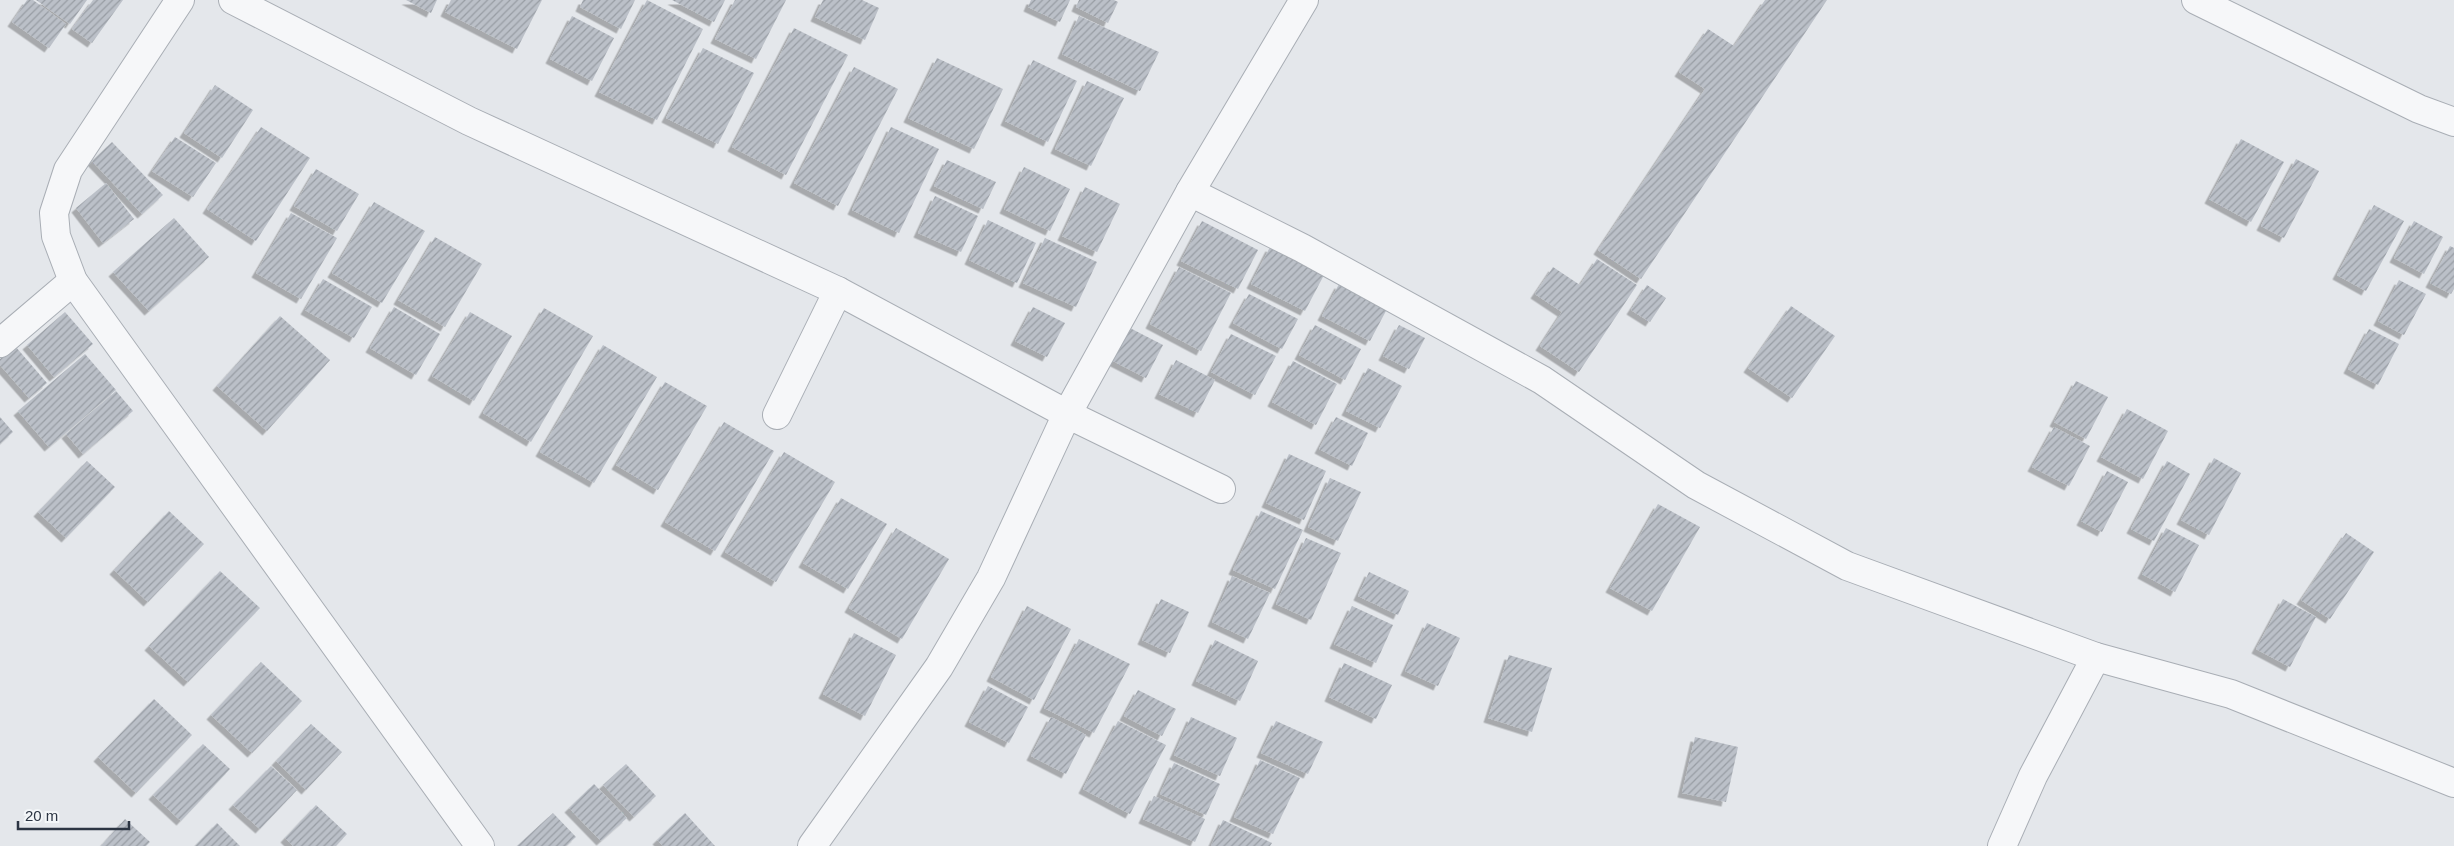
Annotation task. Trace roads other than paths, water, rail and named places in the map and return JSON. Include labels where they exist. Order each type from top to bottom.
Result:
[{"type":"street","points":[[180,0],[68,170],[54,213],[56,236],[73,281],[480,846]]},
{"type":"street","points":[[233,0],[469,121],[838,291],[1068,414],[1222,489]]},
{"type":"street","points":[[812,846],[939,668],[991,578],[1068,414],[1190,192],[1304,0]]},
{"type":"street","points":[[2196,0],[2419,109],[2454,122]]},
{"type":"street","points":[[1190,192],[1302,248],[1542,380],[1696,485],[1847,566],[2096,657],[2231,694],[2454,783]]},
{"type":"street","points":[[0,343],[73,281]]},
{"type":"street","points":[[777,415],[838,291]]},
{"type":"street","points":[[2002,846],[2034,776],[2096,657]]}]
